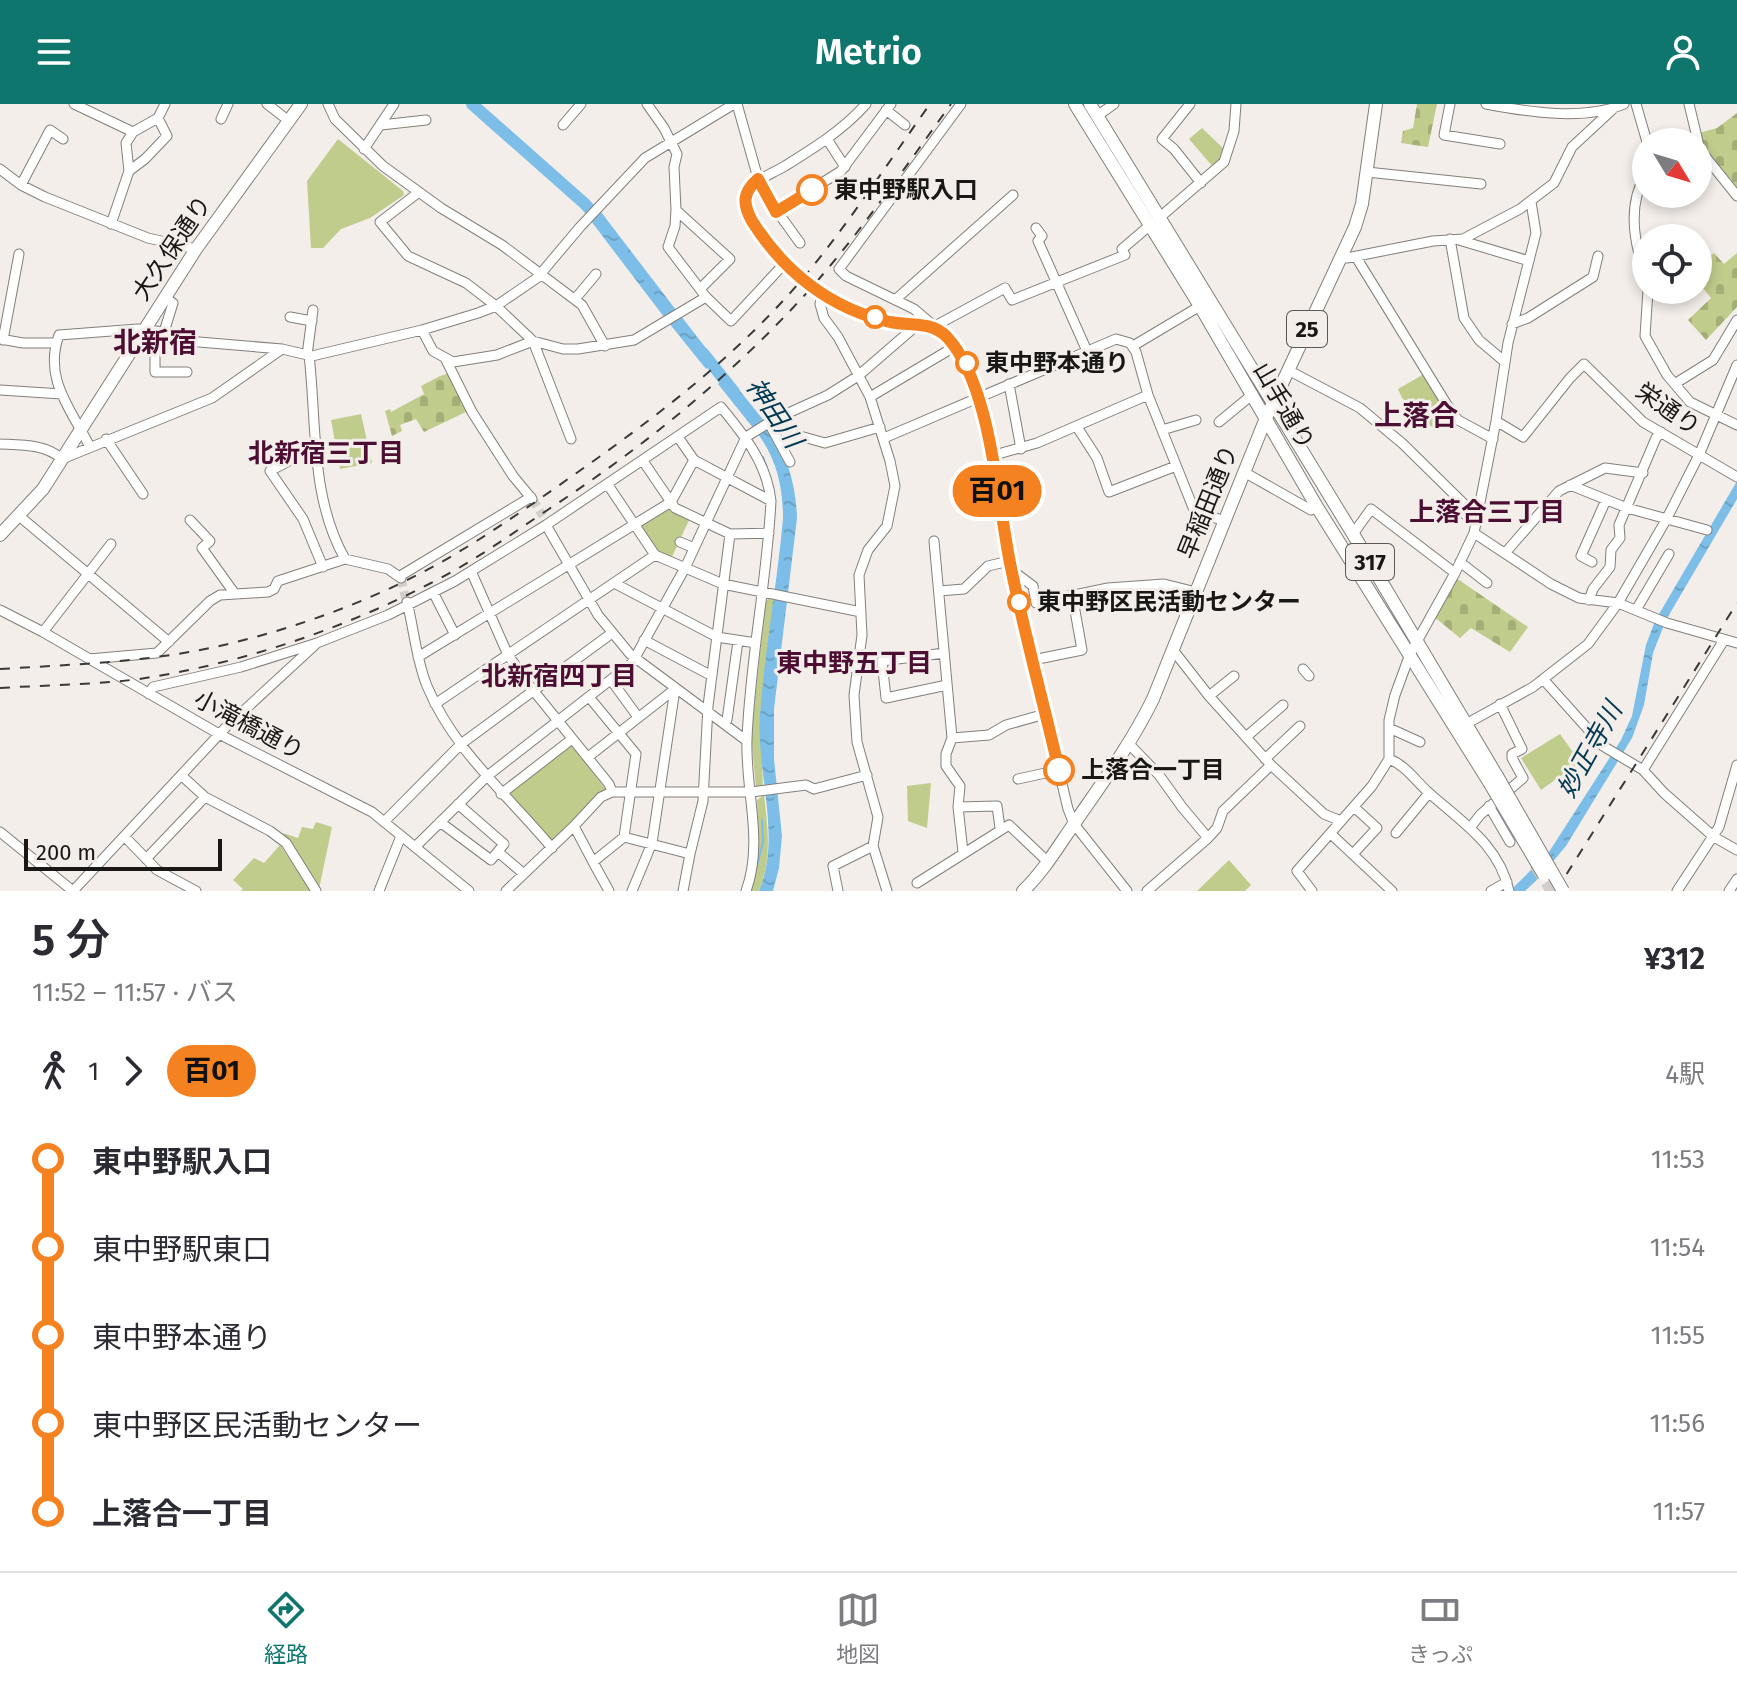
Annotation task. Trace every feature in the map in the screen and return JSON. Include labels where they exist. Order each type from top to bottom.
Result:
[{"type":"main road","name":"大久保通り","points":[[0,534],[43,489],[80,431],[154,331],[165,298],[196,249],[301,104]]},
{"type":"main road","name":"山手通り","points":[[1075,104],[1273,402],[1417,639],[1461,726]]},
{"type":"main road","name":"山手通り","points":[[1090,104],[1200,306],[1317,507],[1410,654],[1461,726],[1563,891]]},
{"type":"main road","name":"早稲田通り","points":[[1023,891],[1074,824],[1153,699],[1266,418],[1359,214],[1376,104]]},
{"type":"main road","name":"山手通り","points":[[1493,779],[1554,891]]},
{"type":"street","points":[[74,104],[133,132]]},
{"type":"street","points":[[111,224],[129,171],[126,143],[133,132],[158,118],[165,104]]},
{"type":"street","points":[[221,119],[228,104]]},
{"type":"street","points":[[268,104],[289,121]]},
{"type":"street","points":[[328,104],[335,119],[364,149],[441,208],[502,245],[582,305],[605,346]]},
{"type":"street","points":[[364,149],[394,104]]},
{"type":"street","points":[[563,125],[581,104]]},
{"type":"street","points":[[647,104],[677,154],[674,167],[675,226],[668,247],[703,293],[731,321],[784,264]]},
{"type":"street","points":[[90,447],[55,378],[53,365],[59,335],[154,331],[187,341],[282,349],[308,355],[422,330],[496,306],[541,273],[645,158],[736,104],[758,179],[776,212],[800,243]]},
{"type":"street","points":[[866,104],[827,139],[746,189],[745,206],[773,252],[822,295],[883,320],[935,326],[1005,288],[1012,300],[1125,255],[1122,249],[1215,172],[1228,154],[1236,104]]},
{"type":"street","points":[[961,104],[839,269],[841,273],[914,309],[935,326],[968,365],[980,397],[1009,561],[1074,824],[1127,891]]},
{"type":"street","points":[[1097,116],[1114,104]]},
{"type":"street","points":[[1190,104],[1162,139],[1201,183]]},
{"type":"street","points":[[1450,104],[1444,135],[1500,144]]},
{"type":"street","points":[[1486,104],[1556,114],[1613,109]]},
{"type":"street","points":[[1342,256],[1356,257],[1454,240],[1531,202],[1554,183],[1579,139],[1613,109],[1624,104]]},
{"type":"street","points":[[1636,104],[1643,128]]},
{"type":"street","points":[[1689,104],[1700,150],[1737,196]]},
{"type":"street","points":[[776,212],[845,167],[888,107],[905,125]]},
{"type":"street","points":[[129,171],[166,140],[167,132],[158,118]]},
{"type":"street","points":[[381,125],[426,120]]},
{"type":"street","points":[[21,185],[50,130],[63,139]]},
{"type":"street","points":[[827,139],[845,167]]},
{"type":"street","points":[[0,169],[21,185],[111,224],[148,238],[196,249]]},
{"type":"street","points":[[1367,172],[1481,184]]},
{"type":"street","points":[[419,192],[380,222],[408,256],[466,283],[533,341],[571,439]]},
{"type":"street","points":[[895,300],[1013,195]]},
{"type":"street","points":[[1312,891],[1297,871],[1354,807],[1389,759],[1389,728],[1395,695],[1410,654],[1474,533],[1512,324],[1536,233],[1531,202]]},
{"type":"street","points":[[422,330],[433,351],[453,362],[483,359],[533,341],[563,349],[634,340],[680,313],[703,293],[730,259],[676,210]]},
{"type":"street","points":[[1036,228],[1042,236],[1038,241],[1087,351]]},
{"type":"street","points":[[1454,240],[1529,261]]},
{"type":"street","points":[[1454,240],[1464,318],[1479,340],[1505,362]]},
{"type":"street","points":[[19,254],[2,339],[23,343],[56,343]]},
{"type":"street","points":[[1512,324],[1528,318],[1593,277],[1598,256]]},
{"type":"street","points":[[1356,257],[1397,319],[1452,413],[1458,420],[1493,439]]},
{"type":"street","points":[[575,299],[596,274]]},
{"type":"street","points":[[822,295],[820,304],[824,318],[838,337],[870,397],[890,461],[894,494],[887,526],[868,550],[859,575],[862,635],[854,695],[857,742],[878,817],[873,846],[887,891]]},
{"type":"street","points":[[165,298],[173,303],[154,331],[155,372],[187,372]]},
{"type":"street","points":[[1647,304],[1645,336],[1667,375],[1690,402],[1737,425]]},
{"type":"street","points":[[1133,346],[1200,306]]},
{"type":"street","points":[[313,310],[313,336],[308,355],[321,492],[329,524],[345,559]]},
{"type":"street","points":[[294,320],[312,321]]},
{"type":"street","points":[[415,847],[486,777],[635,658],[685,568],[746,437],[858,376],[917,325]]},
{"type":"street","points":[[1676,383],[1713,360],[1736,327]]},
{"type":"street","points":[[884,438],[1116,339],[1133,346]]},
{"type":"street","points":[[1133,346],[1148,395],[1194,510],[1224,521]]},
{"type":"street","points":[[870,397],[954,347]]},
{"type":"street","points":[[0,444],[35,447],[51,451],[62,459],[212,398],[282,349]]},
{"type":"street","points":[[89,659],[157,653],[220,595],[268,592],[274,589],[278,581],[345,559],[375,565],[401,577],[532,498],[513,476],[478,423],[446,360]]},
{"type":"street","name":"栄通り","points":[[1496,421],[1523,437],[1584,364],[1643,422],[1737,477]]},
{"type":"street","points":[[1461,726],[1543,679],[1588,644],[1618,603],[1666,520],[1699,455],[1737,365]]},
{"type":"street","points":[[1288,370],[1360,408],[1463,503],[1459,510],[1477,523]]},
{"type":"street","points":[[1009,384],[1021,449]]},
{"type":"street","points":[[0,390],[62,394]]},
{"type":"street","points":[[1219,422],[1253,394]]},
{"type":"street","points":[[991,456],[1021,449],[1148,395]]},
{"type":"street","points":[[149,694],[153,687],[241,667],[317,643],[433,592],[608,485],[721,407],[746,437],[763,467],[771,501],[747,741],[754,864],[746,891]]},
{"type":"street","points":[[1162,430],[1196,420]]},
{"type":"street","points":[[768,424],[783,445],[790,462]]},
{"type":"street","points":[[783,445],[800,436],[825,443],[880,427]]},
{"type":"street","points":[[1077,427],[1097,458],[1109,492],[1176,466]]},
{"type":"street","points":[[1589,600],[1593,589],[1610,567],[1611,550],[1620,538],[1619,525],[1661,432]]},
{"type":"street","points":[[678,437],[694,460],[771,501]]},
{"type":"street","points":[[106,439],[143,494]]},
{"type":"street","points":[[418,657],[671,502],[694,460]]},
{"type":"street","points":[[289,461],[270,471],[303,519],[323,567]]},
{"type":"street","points":[[643,461],[675,508],[730,534],[769,533]]},
{"type":"street","points":[[1506,552],[1559,491],[1605,468],[1643,473]]},
{"type":"street","points":[[1244,472],[1311,510],[1317,507]]},
{"type":"street","points":[[608,485],[655,555],[723,584],[861,612]]},
{"type":"street","points":[[1570,485],[1627,508],[1707,530]]},
{"type":"street","points":[[1592,562],[1581,556],[1606,500]]},
{"type":"street","points":[[1353,534],[1371,509],[1455,573]]},
{"type":"street","points":[[18,515],[169,642]]},
{"type":"street","points":[[190,520],[210,541],[202,548],[235,594]]},
{"type":"street","points":[[546,522],[589,600],[612,633],[635,658],[747,741]]},
{"type":"street","points":[[1474,533],[1551,584],[1589,600],[1618,603],[1661,620],[1737,643]]},
{"type":"street","points":[[683,891],[703,792],[707,712],[730,534]]},
{"type":"street","points":[[934,541],[952,738],[946,754],[946,766],[958,781],[963,852]]},
{"type":"street","points":[[680,542],[694,548]]},
{"type":"street","points":[[43,632],[111,544]]},
{"type":"street","points":[[1636,610],[1669,554]]},
{"type":"street","points":[[435,704],[655,555]]},
{"type":"street","points":[[1643,559],[1660,569]]},
{"type":"street","points":[[939,591],[964,589],[988,566],[1009,561]]},
{"type":"street","points":[[1460,562],[1487,583]]},
{"type":"street","points":[[471,571],[508,655],[609,784],[612,792]]},
{"type":"street","points":[[1012,574],[1017,574],[1033,586],[1036,603],[1072,594],[1164,584],[1196,592]]},
{"type":"street","points":[[614,583],[717,637],[756,643]]},
{"type":"street","points":[[433,592],[455,635]]},
{"type":"street","points":[[1033,660],[1082,650],[1072,594]]},
{"type":"street","points":[[407,603],[418,657],[435,704],[486,777],[552,848]]},
{"type":"street","name":"小滝橋通り","points":[[0,610],[219,734],[355,802],[469,891]]},
{"type":"street","points":[[384,822],[461,744],[612,633]]},
{"type":"street","points":[[644,640],[712,676]]},
{"type":"street","points":[[1643,770],[1724,640]]},
{"type":"street","points":[[724,724],[738,641]]},
{"type":"street","points":[[0,832],[73,891],[219,734],[317,643]]},
{"type":"street","points":[[1173,650],[1268,762],[1324,814],[1341,821]]},
{"type":"street","points":[[944,653],[882,661],[886,698],[947,685]]},
{"type":"street","points":[[783,657],[857,668]]},
{"type":"street","points":[[1209,696],[1234,676]]},
{"type":"street","points":[[1543,679],[1603,746],[1643,770],[1714,837],[1737,850]]},
{"type":"street","points":[[611,680],[638,717]]},
{"type":"street","points":[[588,757],[675,689]]},
{"type":"street","points":[[632,891],[652,843],[675,689]]},
{"type":"street","points":[[589,697],[636,754],[624,837],[593,862]]},
{"type":"street","points":[[1470,828],[1489,806],[1523,778],[1512,758],[1512,754],[1522,749],[1500,704]]},
{"type":"street","points":[[1246,737],[1283,705]]},
{"type":"street","points":[[952,738],[989,735],[1006,725],[1045,714]]},
{"type":"street","points":[[1147,891],[1208,838],[1217,828],[1223,811],[1300,726]]},
{"type":"street","points":[[1389,728],[1420,742]]},
{"type":"street","points":[[501,794],[572,739]]},
{"type":"street","points":[[1128,743],[1159,775],[1208,838]]},
{"type":"street","points":[[1389,759],[1405,769],[1494,853],[1508,886],[1491,891]]},
{"type":"street","points":[[1677,891],[1719,827],[1737,765]]},
{"type":"street","points":[[1018,779],[1059,770]]},
{"type":"street","points":[[181,775],[205,797],[278,836],[286,843],[316,891]]},
{"type":"street","points":[[506,891],[601,797],[612,792],[763,792],[806,785],[814,789],[867,775]]},
{"type":"street","points":[[1396,833],[1429,793]]},
{"type":"street","points":[[146,859],[205,797]]},
{"type":"street","points":[[440,822],[491,860],[504,844],[458,804]]},
{"type":"street","points":[[958,807],[997,806],[1000,828]]},
{"type":"street","points":[[1489,806],[1510,842]]},
{"type":"street","points":[[1353,854],[1377,828],[1354,807]]},
{"type":"street","points":[[574,826],[609,891]]},
{"type":"street","points":[[917,883],[1000,828],[1012,826],[1048,862]]},
{"type":"street","points":[[1331,834],[1392,891]]},
{"type":"street","points":[[379,891],[401,836]]},
{"type":"street","points":[[125,837],[161,873],[196,891]]},
{"type":"street","points":[[624,837],[690,854]]},
{"type":"street","points":[[838,891],[833,866],[873,846]]},
{"type":"street","points":[[498,852],[524,874]]},
{"type":"street","points":[[1729,891],[1737,879]]},
{"type":"green space","points":[[1417,104],[1437,104],[1428,147],[1401,143],[1403,131],[1413,128]]},
{"type":"green space","points":[[1737,113],[1737,192],[1712,160],[1712,129]]},
{"type":"green space","points":[[1202,128],[1225,150],[1214,168],[1189,139]]},
{"type":"green space","points":[[338,139],[403,191],[404,195],[370,218],[341,229],[323,248],[311,248],[307,181]]},
{"type":"green space","points":[[1714,253],[1724,264],[1737,253],[1737,307],[1706,340],[1688,320],[1705,304],[1712,304]]},
{"type":"green space","points":[[450,373],[468,411],[424,432],[416,419],[400,425],[402,431],[392,436],[385,411],[390,409],[391,412],[424,394],[421,386]]},
{"type":"green space","points":[[1424,374],[1446,412],[1433,428],[1402,398],[1398,389]]},
{"type":"green space","points":[[361,414],[372,463],[340,469],[331,420]]},
{"type":"green space","points":[[666,508],[690,518],[671,559],[657,553],[640,529],[642,524]]},
{"type":"green space","points":[[1456,578],[1528,627],[1510,652],[1471,628],[1460,638],[1433,616]]},
{"type":"green space","points":[[775,596],[760,715],[763,787],[756,788],[751,733],[766,601]]},
{"type":"green space","points":[[1560,734],[1575,755],[1584,759],[1541,790],[1521,758]]},
{"type":"green space","points":[[572,745],[606,790],[598,793],[554,840],[549,839],[508,794]]},
{"type":"green space","points":[[931,783],[927,828],[908,821],[907,786]]},
{"type":"green space","points":[[764,795],[768,832],[766,867],[759,891],[749,891],[758,856],[757,800]]},
{"type":"green space","points":[[316,822],[332,827],[319,889],[283,833],[298,838],[302,827],[313,829]]},
{"type":"green space","points":[[280,845],[311,891],[241,891],[243,889],[233,880],[254,858],[264,863]]},
{"type":"green space","points":[[1229,860],[1251,885],[1245,891],[1197,891]]},
{"type":"water","points":[[601,212],[676,310],[664,317],[591,221]]},
{"type":"water","points":[[681,316],[716,361],[706,369],[669,323]]},
{"type":"water","points":[[728,376],[765,422],[754,429],[718,384]]},
{"type":"water","points":[[769,427],[789,471],[797,518],[774,709],[774,759],[782,836],[779,868],[773,891],[759,891],[768,848],[760,715],[783,519],[778,474],[758,434]]},
{"type":"water","points":[[1737,481],[1737,499],[1666,620],[1653,653],[1644,705],[1632,738],[1566,846],[1525,891],[1510,891],[1549,852],[1621,740],[1632,716],[1646,645],[1655,621]]},
{"type":"waterway","name":"神田川","points":[[472,104],[585,204],[601,222]]},
{"type":"waterway","name":"神田川","points":[[703,353],[734,392]]},
{"type":"waterway","points":[[763,457],[768,471]]},
{"type":"waterway","points":[[754,878],[763,842],[762,820]]},
{"type":"tunnel","points":[[532,499],[543,516]]},
{"type":"tunnel","points":[[401,578],[406,600]]},
{"type":"tunnel","points":[[1536,864],[1553,891]]},
{"type":"railway","points":[[0,669],[150,658],[240,641],[352,605],[457,553],[518,514],[636,430],[694,385],[748,336],[816,263],[930,104]]},
{"type":"railway","points":[[0,688],[139,679],[252,654],[361,616],[477,557],[620,460],[688,407],[752,349],[831,265],[951,104]]},
{"type":"railway","points":[[1556,891],[1737,603]]},
{"type":"bus line","name":"百01","points":[[812,190],[776,212],[758,179],[746,189],[744,200],[748,212],[773,252],[812,288],[830,300],[889,322],[935,326],[968,365],[980,397],[1009,561],[1059,770]]},
{"type":"place","name":"東中野駅入口","points":[[812,190]]},
{"type":"place","name":"東中野本通り","points":[[967,363]]},
{"type":"place","name":"東中野区民活動センター","points":[[1019,602]]},
{"type":"place","name":"上落合一丁目","points":[[1059,770]]},
{"type":"district","name":"北新宿","points":[[155,342]]},
{"type":"district","name":"上落合","points":[[1416,415]]},
{"type":"district","name":"北新宿三丁目","points":[[326,453]]},
{"type":"district","name":"上落合三丁目","points":[[1487,512]]},
{"type":"district","name":"東中野五丁目","points":[[854,663]]},
{"type":"district","name":"北新宿四丁目","points":[[559,676]]},
{"type":"water label","name":"妙正寺川","points":[[1590,750]]}]
